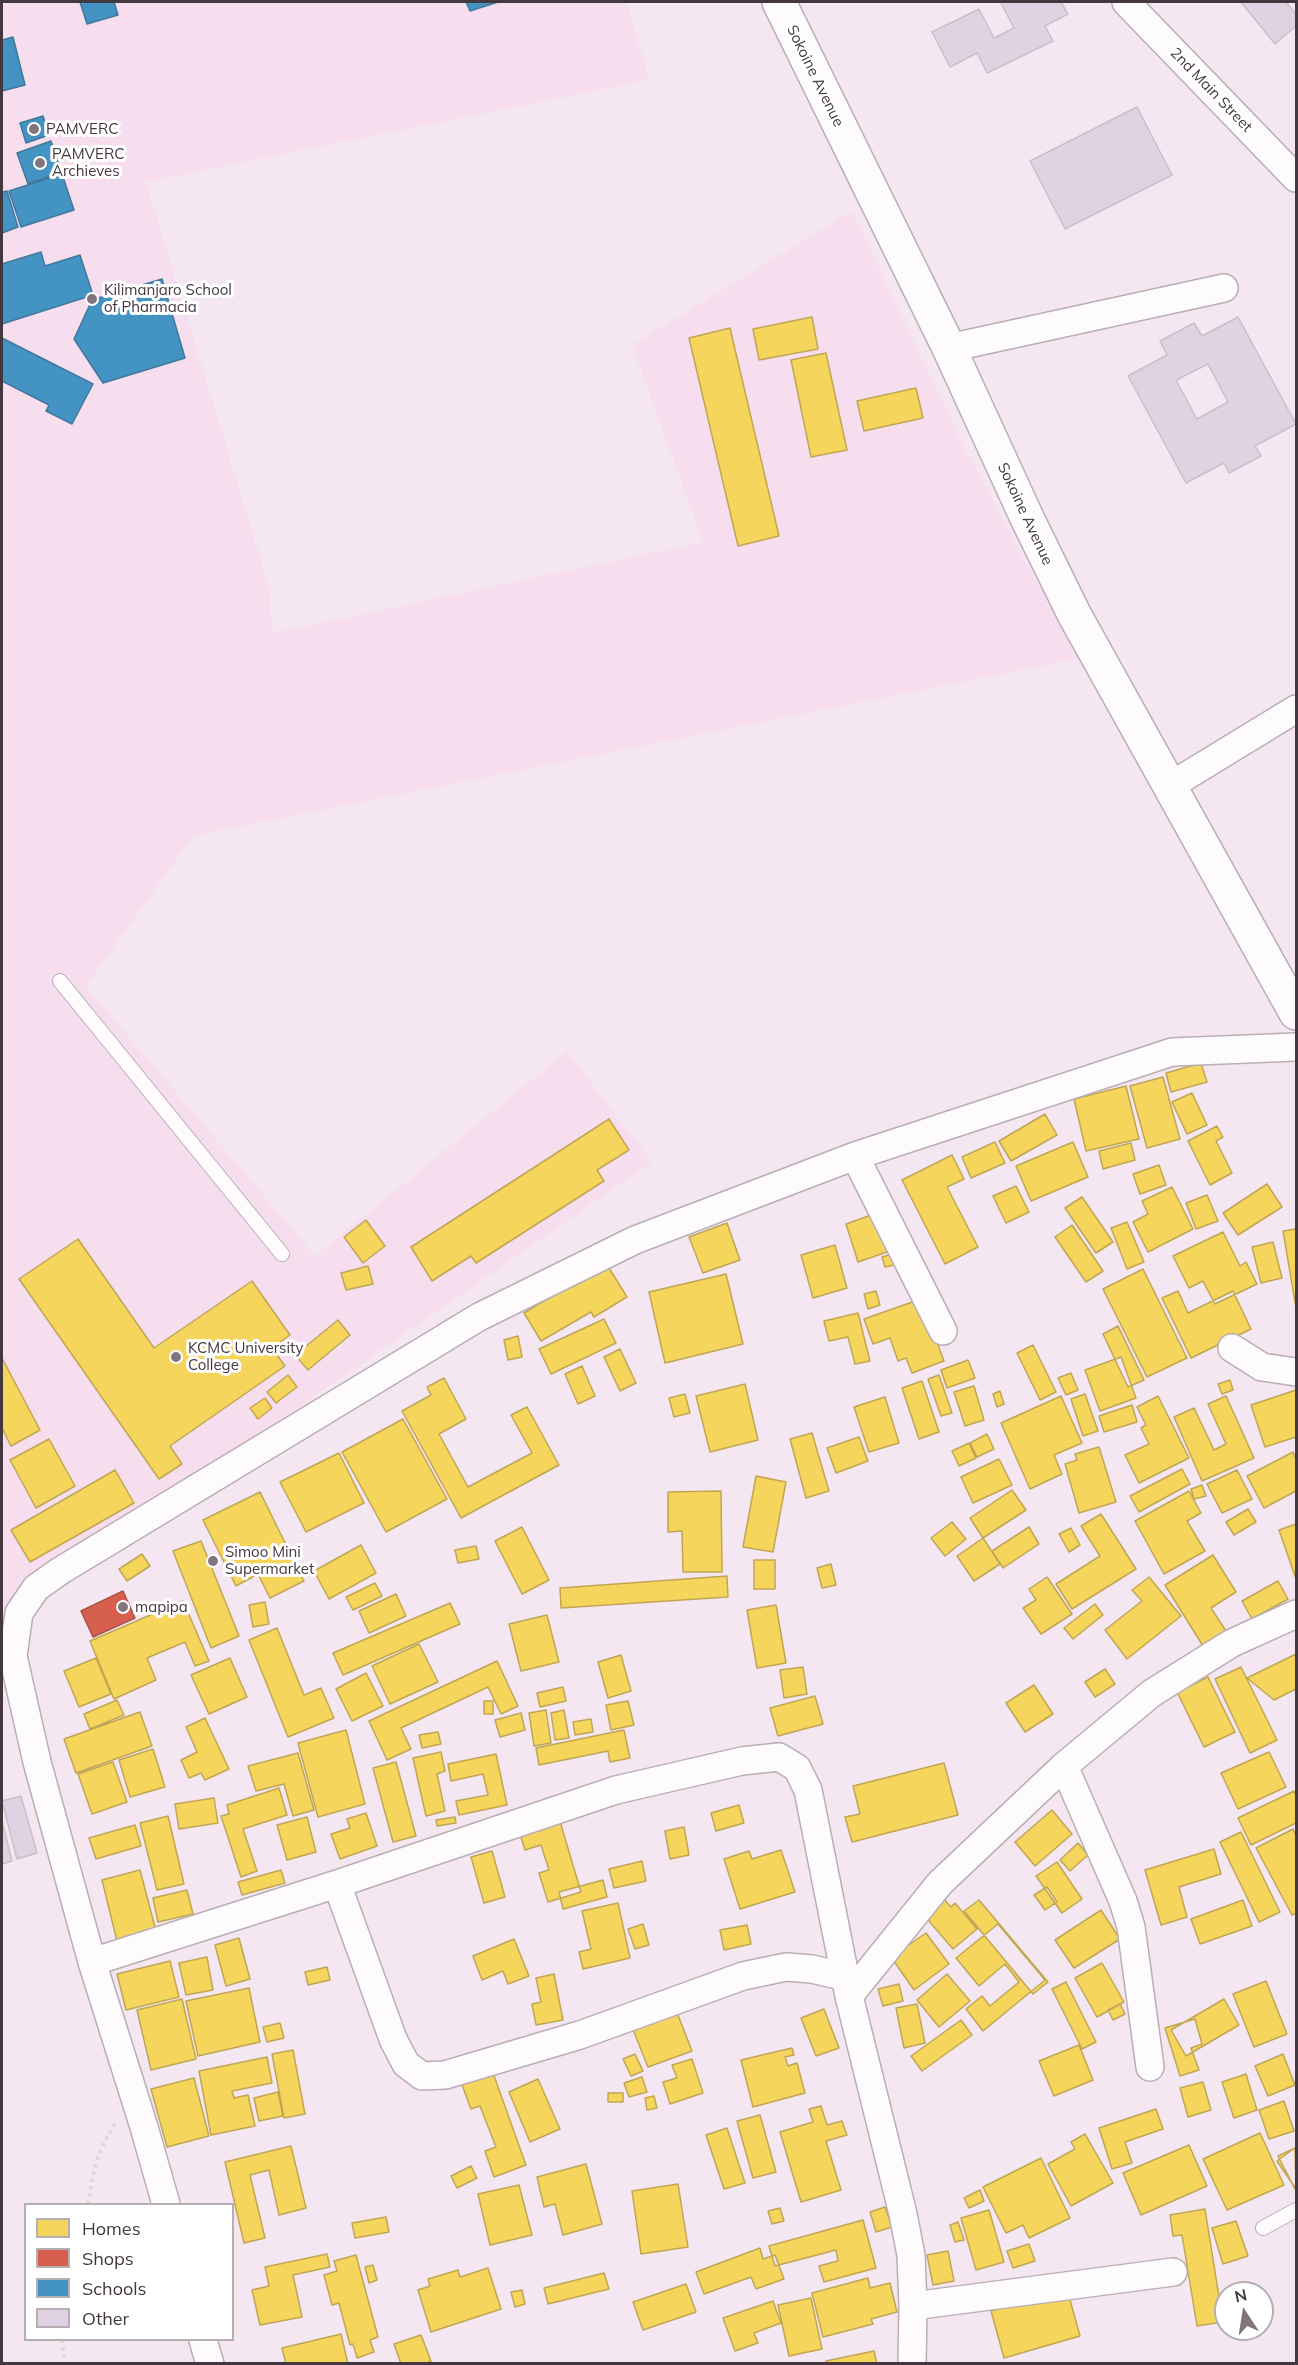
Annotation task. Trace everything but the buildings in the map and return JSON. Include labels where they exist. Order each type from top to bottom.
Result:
[{"type":"street","name":"Sokoine Avenue","points":[[779,2],[949,348],[1074,614],[1296,1013]]},
{"type":"street","name":"2nd Main Street","points":[[1126,2],[1296,178]]},
{"type":"street","points":[[949,348],[1224,288]]},
{"type":"street","points":[[1170,786],[1296,709]]},
{"type":"street","points":[[165,2203],[92,1962],[37,1762],[13,1656],[19,1613],[36,1588],[60,1571],[479,1317],[636,1240],[855,1156],[1172,1052],[1296,1047]]},
{"type":"street","points":[[855,1156],[943,1331]]},
{"type":"street","points":[[1232,1348],[1262,1366],[1296,1372]]},
{"type":"street","points":[[847,1987],[940,1883],[1064,1766],[1152,1693],[1232,1643],[1296,1614]]},
{"type":"street","points":[[92,1962],[337,1884],[616,1790],[742,1761],[779,1757],[797,1768],[808,1790],[847,1987],[903,2214],[911,2255],[912,2364]]},
{"type":"street","points":[[1064,1766],[1123,1901],[1131,1927],[1150,2067]]},
{"type":"street","points":[[337,1884],[393,2039],[406,2064],[423,2076],[445,2075],[580,2035],[692,1994],[753,1974],[786,1967],[812,1969],[847,1987]]},
{"type":"street","points":[[913,2306],[1173,2272]]},
{"type":"street","points":[[203,2341],[210,2364]]},
{"type":"lane","points":[[60,981],[282,1254]]},
{"type":"lane","points":[[1263,2228],[1296,2210]]},
{"type":"path","points":[[88,2203],[94,2164],[100,2148],[134,2095]]},
{"type":"path","points":[[62,2341],[65,2364]]},
{"type":"shaded area","points":[[2,2],[627,2],[649,80],[146,182],[268,584],[273,633],[703,542],[632,345],[852,211],[964,447],[1078,659],[193,836],[86,986],[315,1256],[567,1051],[652,1162],[252,1440],[25,1591],[2,1619]]},
{"type":"place","name":"PAMVERC","points":[[34,129]]},
{"type":"place","name":"PAMVERC Archieves","points":[[40,163]]},
{"type":"place","name":"Kilimanjaro School of Pharmacia","points":[[92,299]]},
{"type":"place","name":"KCMC University College","points":[[176,1357]]},
{"type":"place","name":"Simoo Mini Supermarket","points":[[213,1561]]},
{"type":"place","name":"mapipa","points":[[123,1607]]}]
